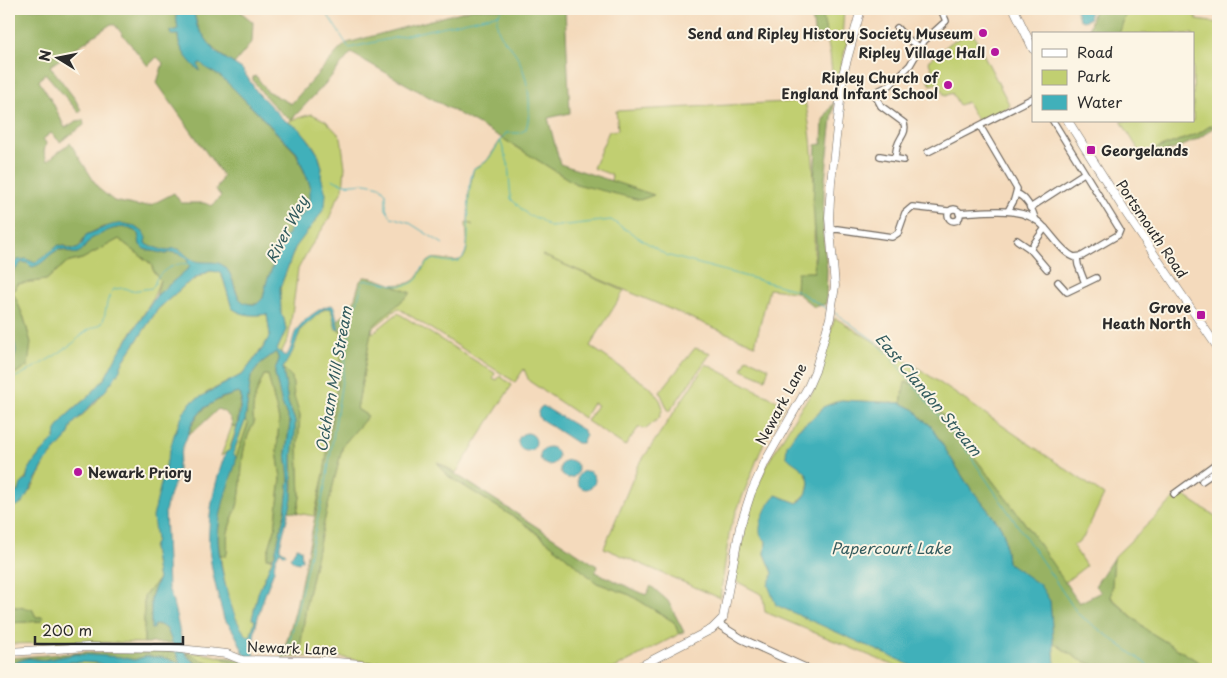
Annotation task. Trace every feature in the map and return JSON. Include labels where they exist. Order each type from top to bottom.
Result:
[{"type":"main road","name":"Newark Lane","points":[[718,624],[726,610],[740,527],[751,493],[765,462],[808,387],[815,371],[833,307],[835,279],[830,230],[830,194],[843,74],[861,9]]},
{"type":"main road","points":[[1014,9],[1030,35]]},
{"type":"main road","name":"Portsmouth Road","points":[[1069,122],[1130,219],[1218,348]]},
{"type":"main road","points":[[637,669],[718,624]]},
{"type":"main road","name":"Newark Lane","points":[[9,652],[88,647],[170,648],[227,654],[244,660],[344,662],[396,669]]},
{"type":"street","points":[[841,92],[874,93],[890,85],[910,65],[920,47],[946,22],[941,9]]},
{"type":"street","points":[[897,28],[907,39],[920,47]]},
{"type":"street","points":[[874,93],[881,106],[904,123],[905,133],[895,158]]},
{"type":"street","points":[[928,152],[1032,99]]},
{"type":"street","points":[[1017,194],[1023,197],[1035,218],[1069,255],[1077,258],[1116,236],[1120,230],[1054,122]]},
{"type":"street","points":[[980,126],[1015,184],[1017,194],[1008,211]]},
{"type":"street","points":[[880,156],[903,160]]},
{"type":"street","points":[[1030,208],[1084,173]]},
{"type":"street","points":[[830,230],[837,228],[892,237],[898,233],[905,213],[912,207],[948,211],[953,208],[958,210],[959,213]]},
{"type":"street","points":[[948,211],[948,217],[952,221],[958,218],[959,213]]},
{"type":"street","points":[[959,213],[1008,211],[1035,218]]},
{"type":"street","points":[[1030,249],[1045,228]]},
{"type":"street","points":[[1017,240],[1030,249],[1047,269]]},
{"type":"street","points":[[1077,258],[1086,283]]},
{"type":"street","points":[[1058,282],[1067,292],[1096,278]]},
{"type":"street","points":[[1174,494],[1218,462]]},
{"type":"street","points":[[1202,481],[1218,470]]},
{"type":"street","points":[[718,624],[747,642],[808,669]]},
{"type":"green space","points":[[9,9],[175,9],[178,29],[170,32],[171,34],[178,35],[178,40],[187,58],[198,69],[198,64],[201,63],[221,77],[296,153],[310,185],[311,198],[309,203],[289,209],[295,221],[297,212],[310,206],[296,221],[282,243],[267,281],[263,298],[257,304],[245,304],[242,302],[230,274],[220,264],[194,261],[179,249],[165,251],[147,245],[132,225],[103,227],[86,235],[80,246],[76,249],[63,245],[35,263],[28,260],[14,264],[9,270]],"holes":[[[111,24],[115,25],[148,66],[157,57],[163,63],[157,83],[223,176],[216,190],[221,196],[212,206],[204,203],[181,203],[174,193],[151,205],[138,206],[114,201],[99,189],[70,143],[47,161],[44,152],[46,143],[43,139],[51,133],[60,142],[84,125],[83,120],[76,121],[65,128],[53,103],[39,81],[45,73],[79,113],[81,110],[75,99],[50,66]]]},
{"type":"green space","points":[[193,9],[241,9],[242,13],[253,22],[252,42],[234,64],[218,53],[206,41],[198,27]]},
{"type":"green space","points":[[472,9],[565,9],[570,113],[548,118],[560,164],[654,195],[640,200],[576,184],[502,138],[351,53],[291,120],[270,102],[253,80],[253,77],[256,76],[267,91],[291,104],[347,43]]},
{"type":"green space","points":[[811,9],[821,9],[828,41],[811,44],[814,31]]},
{"type":"green space","points":[[821,9],[844,9],[842,40],[847,41],[838,81],[833,82],[830,54]]},
{"type":"green space","points":[[1094,9],[1127,9],[1120,32],[1088,32]]},
{"type":"green space","points":[[1127,9],[1192,9],[1197,20],[1218,23],[1218,123],[1198,134],[1141,154],[1122,122],[1194,122],[1194,32],[1120,32]]},
{"type":"green space","points":[[972,32],[1010,106],[978,122],[967,102],[959,105],[952,93],[945,96],[937,83],[931,85],[926,76],[933,71],[928,61],[953,41]]},
{"type":"green space","points":[[805,101],[813,165],[814,272],[797,273],[796,292],[769,289],[755,345],[542,255],[624,291],[590,346],[651,388],[660,400],[663,408],[659,418],[646,429],[639,427],[625,446],[587,421],[597,405],[593,403],[584,418],[529,381],[524,369],[515,382],[398,308],[372,329],[373,333],[398,313],[495,373],[493,378],[497,380],[500,376],[512,385],[456,473],[438,462],[448,476],[525,524],[597,583],[630,595],[674,622],[679,634],[613,669],[409,669],[333,656],[299,657],[307,599],[343,445],[368,416],[357,409],[372,327],[410,293],[389,285],[407,284],[413,281],[426,263],[433,259],[454,261],[464,257],[467,244],[466,222],[473,225],[468,222],[469,192],[474,168],[486,162],[502,138],[576,184],[653,195],[611,181],[612,175],[593,168],[609,131],[618,130],[616,111]]},
{"type":"green space","points":[[834,102],[824,188],[823,234],[827,269],[826,304],[814,307],[796,292],[797,272],[814,272],[816,244],[813,203],[816,145],[822,144],[823,120]]},
{"type":"green space","points":[[312,114],[326,121],[341,137],[345,167],[343,189],[329,219],[298,269],[288,339],[281,353],[277,350],[286,330],[281,314],[280,288],[295,248],[326,194],[318,154],[306,136],[289,123],[291,120]]},
{"type":"green space","points":[[1218,123],[1218,125],[1199,138],[1178,148],[1143,157],[1141,154],[1198,134]]},
{"type":"green space","points":[[124,227],[138,233],[140,245],[144,249],[166,254],[170,252],[181,254],[187,260],[190,267],[156,296],[160,280],[151,264],[119,239],[82,259],[66,263],[46,280],[17,284],[13,292],[24,318],[31,343],[28,366],[16,373],[9,373],[9,365],[15,354],[15,345],[9,333],[9,274],[22,262],[30,266],[58,250],[77,253],[100,233]]},
{"type":"green space","points":[[119,239],[151,264],[154,272],[160,279],[152,300],[103,382],[64,419],[49,446],[35,460],[17,492],[9,489],[9,373],[16,373],[31,343],[24,318],[13,292],[17,284],[46,280],[66,263],[82,259]]},
{"type":"green space","name":"Newark Priory","points":[[210,271],[219,272],[223,278],[232,308],[249,314],[267,314],[270,335],[243,374],[206,393],[179,422],[160,489],[156,540],[153,548],[158,580],[144,596],[144,643],[9,644],[9,623],[42,621],[42,617],[36,617],[32,609],[9,606],[9,506],[23,499],[32,488],[46,461],[68,436],[72,425],[96,402],[118,373],[124,360],[158,309],[185,285]]},
{"type":"green space","points":[[364,277],[381,280],[411,293],[372,327],[357,409],[368,416],[343,445],[307,599],[299,657],[282,658],[295,612],[324,474],[345,333],[339,330],[337,321],[352,308],[360,281]]},
{"type":"green space","points":[[328,307],[331,308],[336,329],[345,332],[324,474],[314,516],[297,513],[300,497],[298,446],[300,415],[294,396],[292,377],[283,368],[301,329]]},
{"type":"green space","points":[[835,318],[921,370],[1104,495],[1083,538],[1073,546],[1086,566],[1064,583],[1024,522],[937,408],[916,385],[906,382],[901,403],[841,400],[823,407],[818,414],[798,429],[804,470],[809,480],[807,493],[797,503],[776,495],[761,535],[766,541],[765,554],[773,573],[919,669],[902,669],[765,612],[763,595],[734,580],[752,498],[769,461],[800,409],[813,392],[814,380]]},
{"type":"green space","points":[[695,348],[711,353],[669,412],[660,392]]},
{"type":"green space","points":[[276,352],[279,360],[275,374],[282,404],[290,423],[286,452],[289,479],[285,513],[275,554],[272,558],[266,558],[275,529],[281,478],[277,451],[279,420],[268,375],[264,375],[255,398],[253,410],[254,423],[249,433],[242,461],[239,499],[228,532],[227,553],[226,556],[220,555],[218,540],[219,523],[231,471],[248,424],[245,421],[251,376],[262,362]]},
{"type":"green space","points":[[747,358],[769,368],[765,379],[742,369]]},
{"type":"green space","points":[[706,364],[785,405],[762,447],[730,528],[720,598],[604,548],[638,466]]},
{"type":"green space","points":[[283,368],[292,377],[294,396],[300,415],[298,446],[300,497],[297,513],[289,511],[293,487],[292,455],[295,421],[288,403]]},
{"type":"green space","points":[[264,375],[268,375],[279,420],[277,451],[281,477],[275,529],[266,558],[272,558],[252,619],[255,620],[251,636],[248,636],[236,621],[232,611],[220,555],[226,556],[227,553],[228,532],[239,499],[242,461],[249,433],[254,423],[253,410],[255,398]]},
{"type":"green space","points":[[905,382],[916,385],[937,408],[1024,522],[1079,603],[1101,592],[1095,586],[1114,557],[1111,598],[1148,631],[1210,669],[1104,669],[1078,659],[1053,642],[1050,601],[1007,562],[1004,535],[1001,527],[966,482],[930,425],[915,410],[901,403]]},
{"type":"green space","points":[[238,393],[241,395],[237,427],[232,426],[228,415],[218,409],[199,427],[188,434],[197,417],[207,406]]},
{"type":"green space","points":[[245,421],[248,423],[236,460],[233,453]]},
{"type":"green space","points":[[232,426],[237,427],[229,451],[221,456]]},
{"type":"green space","points":[[437,462],[597,566],[595,572],[646,595],[651,586],[668,601],[684,632],[679,634],[674,622],[630,595],[597,583],[525,524],[448,476]]},
{"type":"green space","points":[[1180,493],[1218,518],[1218,669],[1210,669],[1148,631],[1111,597],[1114,557]]},
{"type":"green space","points":[[158,580],[151,597],[151,629],[154,625],[164,627],[169,632],[173,643],[144,643],[144,596]]},
{"type":"green space","points":[[9,606],[32,609],[36,617],[43,617],[42,621],[9,623]]},
{"type":"green space","points":[[1053,643],[1078,659],[1104,669],[1064,669],[1055,664]]},
{"type":"green space","points":[[152,651],[176,651],[181,663],[144,657],[134,660],[77,654],[43,660],[28,658],[15,662],[11,669],[9,669],[9,658],[86,652],[149,653]]},
{"type":"green space","points":[[185,652],[207,654],[222,658],[228,660],[239,669],[222,669]]},
{"type":"green space","points":[[185,652],[194,657],[222,669],[201,665]]},
{"type":"green space","points":[[219,656],[247,661],[249,669],[239,669]]},
{"type":"green space","points":[[71,662],[99,663],[105,666],[131,669],[19,669],[28,666],[50,666]]},
{"type":"green space","points":[[264,665],[314,666],[314,669],[265,669]]},
{"type":"water","points":[[175,9],[193,9],[197,26],[215,52],[242,69],[257,92],[284,120],[300,129],[308,139],[318,154],[326,194],[325,206],[295,248],[280,288],[281,314],[286,330],[277,350],[285,356],[290,350],[297,329],[323,308],[332,305],[334,307],[339,330],[336,329],[331,308],[324,309],[301,329],[292,353],[283,368],[288,403],[295,421],[292,455],[292,499],[280,546],[280,549],[286,553],[285,555],[280,551],[276,558],[274,571],[254,634],[255,659],[259,669],[249,669],[236,636],[224,619],[213,574],[209,547],[209,523],[215,487],[226,452],[229,451],[234,438],[239,417],[241,395],[238,393],[221,398],[204,408],[193,421],[178,464],[178,476],[171,490],[165,511],[168,588],[174,605],[183,647],[189,658],[207,669],[163,669],[161,666],[152,669],[131,669],[105,666],[99,663],[71,662],[50,666],[28,666],[11,669],[15,662],[28,658],[43,660],[77,654],[120,657],[134,660],[147,656],[162,657],[180,663],[167,629],[158,624],[154,625],[153,629],[151,629],[151,597],[158,580],[153,548],[156,540],[153,517],[163,475],[174,435],[184,412],[191,402],[243,374],[263,348],[270,335],[267,314],[249,315],[240,313],[232,308],[223,278],[219,272],[210,271],[185,285],[158,309],[106,390],[72,425],[68,436],[46,461],[23,502],[17,506],[10,507],[9,489],[19,491],[21,484],[26,480],[28,471],[35,460],[55,438],[56,430],[66,416],[90,395],[105,378],[116,357],[156,296],[190,267],[187,260],[181,254],[170,252],[166,254],[144,249],[140,245],[138,233],[129,228],[120,227],[92,238],[77,253],[61,249],[36,266],[32,267],[22,262],[9,274],[9,270],[18,260],[26,259],[35,263],[59,245],[78,249],[86,235],[108,226],[121,224],[135,227],[143,232],[147,245],[166,251],[176,249],[196,261],[215,262],[222,265],[229,273],[239,297],[248,304],[257,304],[263,298],[267,281],[282,243],[296,221],[309,207],[297,212],[292,226],[284,224],[287,210],[308,204],[310,200],[310,185],[297,153],[221,77],[201,63],[198,64],[200,71],[192,64],[182,50],[178,35],[171,35],[170,32],[178,29]],"holes":[[[276,352],[279,360],[275,374],[282,404],[290,423],[286,452],[289,479],[285,513],[275,554],[258,593],[252,619],[255,620],[251,635],[248,636],[236,618],[226,589],[218,545],[220,516],[235,463],[236,458],[233,453],[245,421],[251,376],[262,362]]]},
{"type":"water","points":[[1076,9],[1089,9],[1089,19],[1083,21],[1079,19]]},
{"type":"water","points":[[9,333],[14,341],[16,354],[9,365],[12,344],[9,339]]},
{"type":"water","name":"Papercourt Lake","points":[[841,400],[901,403],[915,410],[930,425],[966,482],[1001,527],[1004,535],[1007,562],[1040,585],[1050,601],[1055,664],[1064,669],[919,669],[776,605],[768,585],[773,573],[765,554],[766,541],[760,532],[763,517],[770,501],[776,495],[797,503],[805,496],[809,487],[808,477],[802,469],[786,456],[787,445],[798,429],[818,414],[823,407]]},
{"type":"water","points":[[543,406],[583,430],[586,435],[582,443],[577,443],[539,418],[538,412]]},
{"type":"water","points":[[523,433],[531,433],[536,438],[534,449],[523,451],[518,446],[518,438]]},
{"type":"water","points":[[545,447],[553,447],[558,452],[556,463],[545,465],[540,460],[540,452]]},
{"type":"water","points":[[565,460],[573,460],[578,465],[576,476],[565,478],[560,473],[560,465]]},
{"type":"water","points":[[582,471],[590,471],[595,476],[593,487],[582,489],[577,484],[577,476]]},
{"type":"water","points":[[297,547],[301,549],[302,560],[299,563],[290,558]]},
{"type":"waterway","points":[[324,9],[349,48],[499,14]]},
{"type":"waterway","name":"Ockham Mill Stream","points":[[285,656],[326,482],[351,324],[363,281],[369,280],[405,285],[412,283],[418,278],[422,268],[433,259],[449,262],[460,260],[466,251],[468,241],[469,189],[474,168],[480,166],[489,158],[506,133],[520,133],[526,129],[529,111],[527,82],[517,56],[499,33],[497,19],[502,9]]},
{"type":"waterway","name":"East Clandon Stream","points":[[500,140],[508,163],[511,199],[529,216],[538,218],[550,227],[611,220],[666,255],[796,290],[829,310]]},
{"type":"waterway","points":[[332,179],[344,184],[366,183],[380,186],[386,193],[386,209],[391,217],[408,222],[443,244]]},
{"type":"waterway","points":[[9,400],[12,395],[9,381],[54,356],[89,330],[101,324],[109,298],[114,289],[125,288],[131,291],[152,288],[156,279],[167,269],[175,265],[190,264]]},
{"type":"waterway","name":"East Clandon Stream","points":[[835,313],[875,341],[889,355],[964,447],[1078,614],[1153,669]]},
{"type":"place","name":"Send and Ripley History Society Museum","points":[[983,33]]},
{"type":"place","name":"Ripley Village Hall","points":[[995,52]]},
{"type":"place","name":"Ripley Church of England Infant School","points":[[948,85]]},
{"type":"place","name":"Georgelands","points":[[1091,150]]},
{"type":"place","name":"Grove Heath North","points":[[1201,315]]},
{"type":"place","name":"Newark Priory","points":[[78,472]]},
{"type":"water label","name":"River Wey","points":[[286,229]]}]
